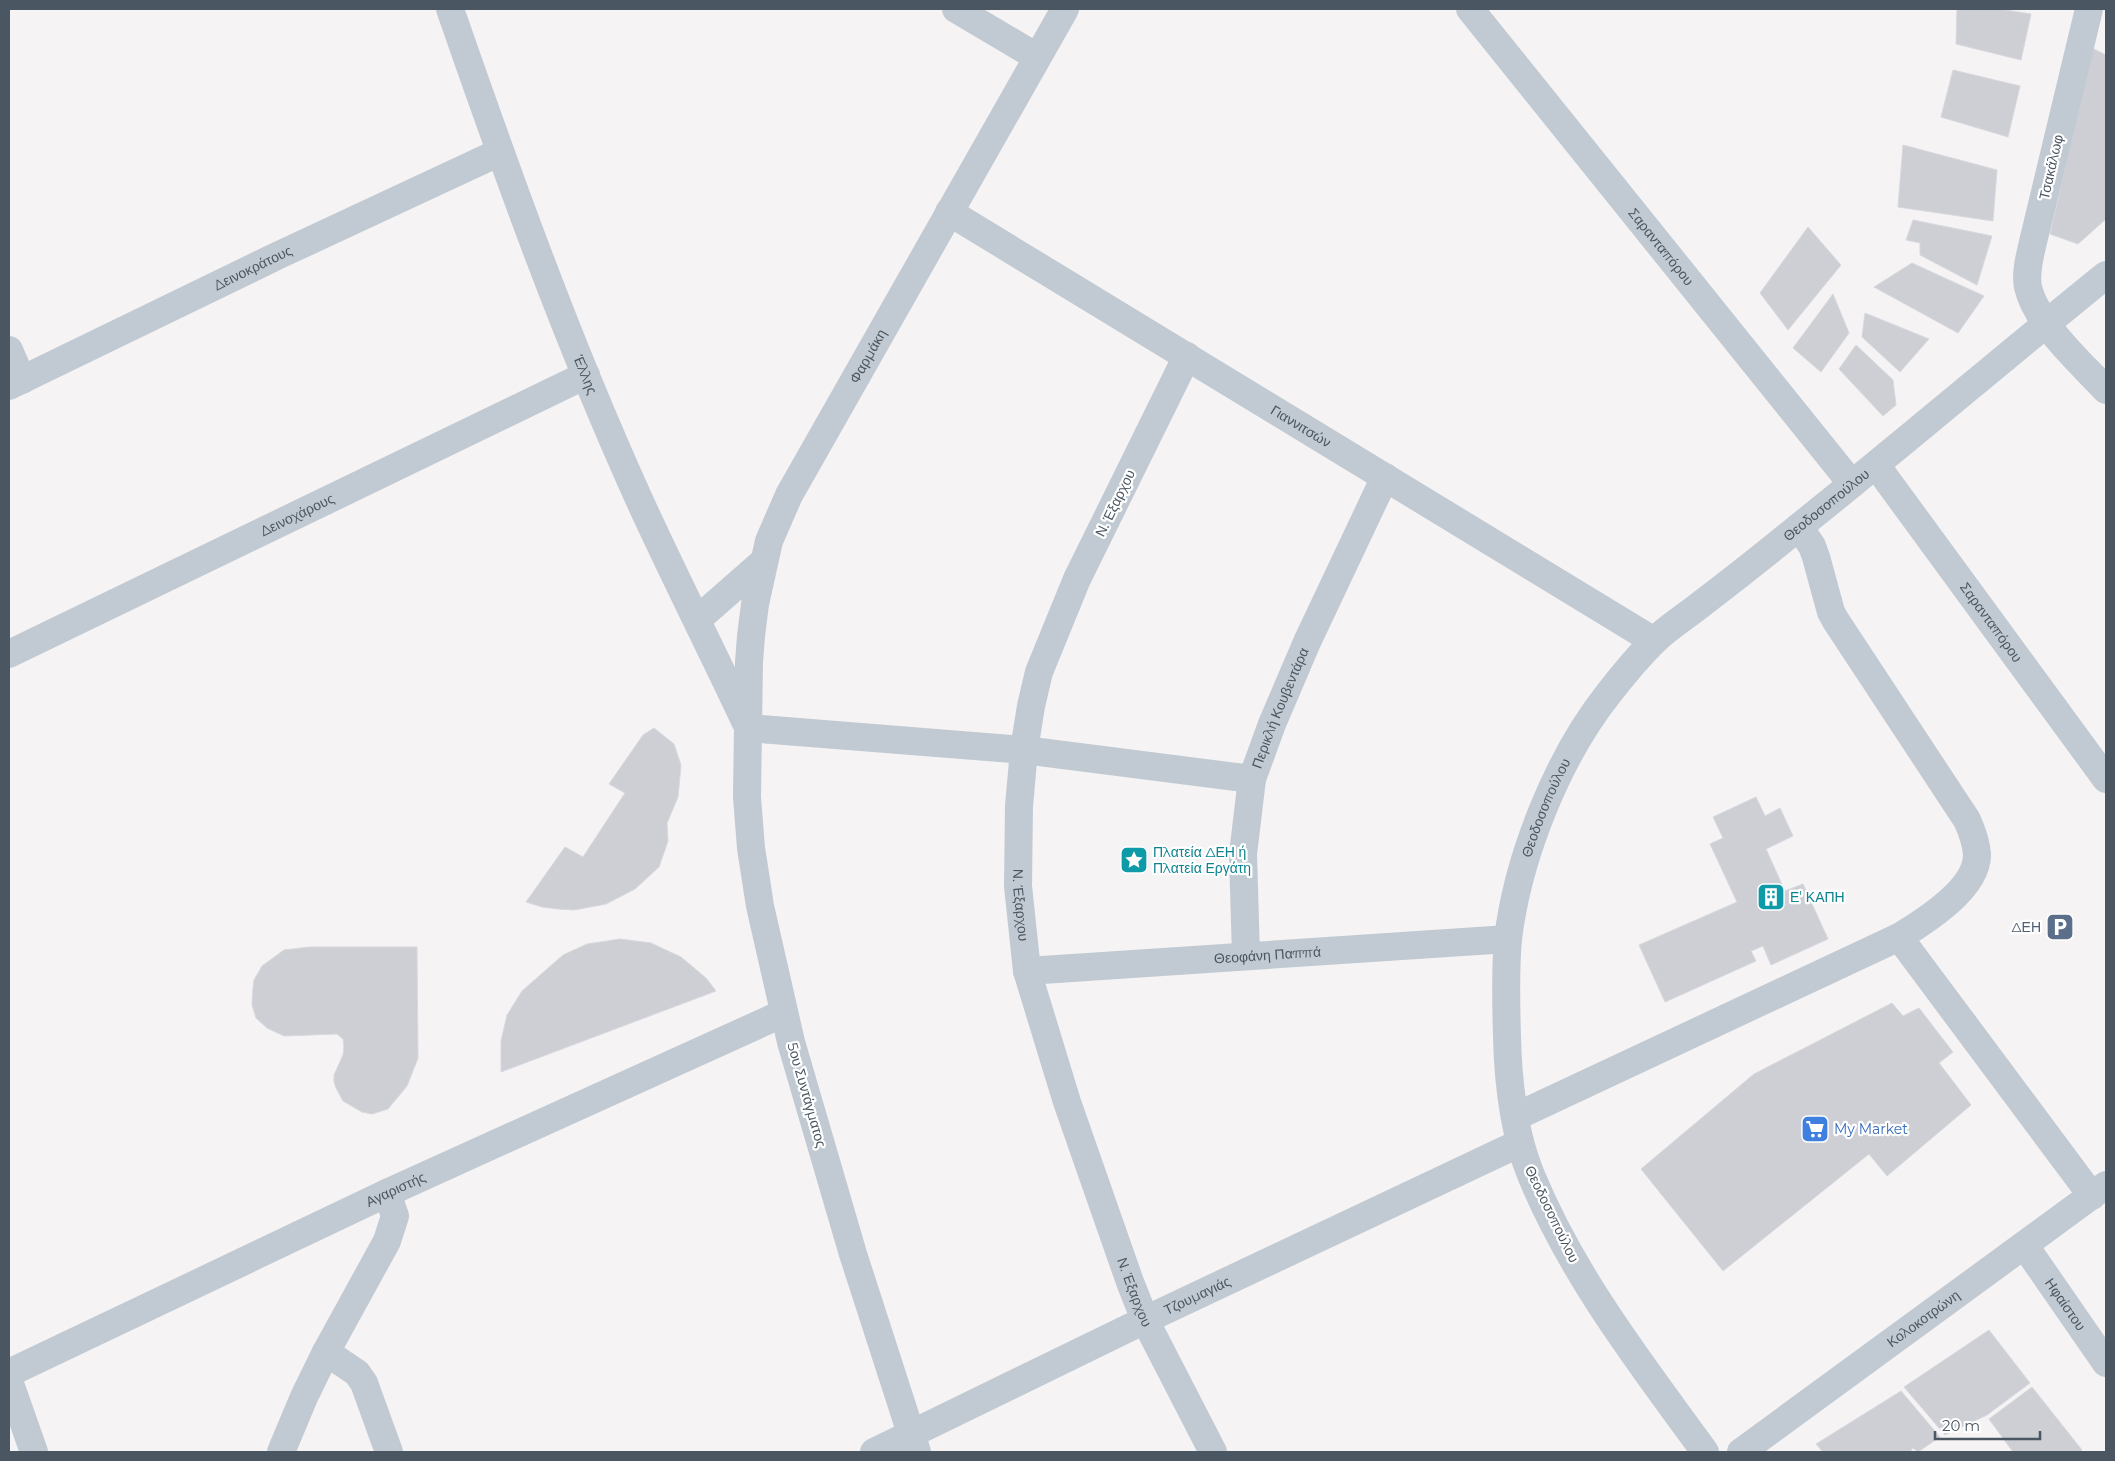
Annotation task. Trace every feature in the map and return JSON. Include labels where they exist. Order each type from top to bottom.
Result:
[{"type":"street","name":"Έλλης","points":[[450,9],[500,152],[586,375],[638,497],[748,728]]},
{"type":"street","points":[[956,9],[1037,57]]},
{"type":"street","name":"Φαρμάκη","points":[[748,728],[749,662],[755,604],[763,562],[774,527],[796,481],[1064,9]]},
{"type":"street","name":"Σαρανταπόρου","points":[[1470,9],[1852,484]]},
{"type":"street","name":"Τσακάλωφ","points":[[2089,9],[2027,270],[2028,286],[2033,302],[2046,324],[2106,390]]},
{"type":"street","name":"Δεινοκράτους","points":[[16,383],[279,255],[500,152]]},
{"type":"street","name":"Γιαννιτσών","points":[[949,212],[1654,641]]},
{"type":"street","name":"Θεοδοσοπούλου","points":[[1705,1452],[1619,1336],[1583,1276],[1538,1190],[1520,1143],[1507,1060],[1506,1000],[1508,939],[1526,858],[1544,807],[1566,761],[1590,720],[1610,692],[1654,641],[1876,465],[2106,275]]},
{"type":"street","points":[[9,350],[16,383]]},
{"type":"street","name":"Ν. Έξαρχου","points":[[1187,356],[1077,579],[1051,641],[1033,698],[1024,750],[1019,806],[1018,886],[1028,971],[1067,1102],[1130,1282],[1146,1320],[1213,1452]]},
{"type":"street","name":"Δεινοχάρους","points":[[9,654],[586,375]]},
{"type":"street","name":"Σαρανταπόρου","points":[[1876,465],[2106,779]]},
{"type":"street","name":"Περικλή Κουβεντάρα","points":[[1246,956],[1243,854],[1252,779],[1272,724],[1307,642],[1385,477]]},
{"type":"street","points":[[1515,1116],[1898,937],[1926,920],[1953,898],[1974,868],[1977,856],[1974,837],[1967,820],[1836,621],[1831,612],[1812,546],[1799,527]]},
{"type":"street","points":[[698,620],[763,562]]},
{"type":"street","points":[[748,728],[1024,750],[1252,779]]},
{"type":"street","name":"5ου Συντάγματος","points":[[748,728],[747,797],[750,848],[760,906],[784,1013],[851,1245],[914,1444]]},
{"type":"street","points":[[1898,937],[2099,1190]]},
{"type":"street","name":"Θεοφάνη Παππά","points":[[1028,971],[1508,939]]},
{"type":"street","name":"Αγαριστής","points":[[9,1373],[387,1193],[784,1013]]},
{"type":"street","name":"Τζουμαγιάς","points":[[874,1452],[914,1444],[1146,1320],[1520,1143]]},
{"type":"street","name":"Κολοκοτρώνη","points":[[1741,1452],[2099,1190]]},
{"type":"street","points":[[281,1452],[304,1397],[326,1352],[380,1255],[393,1226],[395,1216],[387,1193]]},
{"type":"street","name":"Ηφαίστου","points":[[2024,1246],[2106,1363]]},
{"type":"street","points":[[326,1352],[357,1373],[364,1383],[389,1452]]},
{"type":"street","points":[[9,1381],[34,1452]]},
{"type":"building","points":[[1957,9],[1999,9],[2031,14],[2021,60],[1956,44]]},
{"type":"building","points":[[2092,48],[2106,55],[2106,219],[2078,244],[2050,234]]},
{"type":"building","points":[[1953,70],[2020,86],[2008,137],[1941,117]]},
{"type":"building","points":[[1903,145],[1997,170],[1993,221],[1898,207]]},
{"type":"building","points":[[1913,220],[1992,236],[1977,285],[1920,255],[1920,243],[1906,240]]},
{"type":"building","points":[[1808,227],[1841,265],[1788,330],[1760,293]]},
{"type":"building","points":[[1912,263],[1984,296],[1958,333],[1874,287]]},
{"type":"building","points":[[1833,294],[1849,333],[1821,372],[1793,348]]},
{"type":"building","points":[[1865,313],[1929,339],[1900,372],[1862,337]]},
{"type":"building","points":[[1856,345],[1893,380],[1896,405],[1883,416],[1839,369]]},
{"type":"building","points":[[654,728],[674,744],[681,765],[678,797],[667,823],[668,841],[659,867],[635,889],[606,904],[574,910],[542,907],[526,902],[565,847],[583,857],[625,793],[609,784],[643,735]]},
{"type":"building","name":"Ε' ΚΑΠΗ","points":[[1756,797],[1765,816],[1780,808],[1793,836],[1766,849],[1785,891],[1803,884],[1828,939],[1771,965],[1763,946],[1751,951],[1756,961],[1665,1002],[1639,945],[1737,902],[1710,844],[1723,838],[1713,817]]},
{"type":"building","points":[[620,939],[651,943],[681,957],[706,978],[716,991],[501,1072],[501,1041],[507,1015],[522,991],[563,955],[587,944]]},
{"type":"building","points":[[309,947],[417,947],[418,1058],[407,1086],[388,1109],[372,1114],[362,1112],[343,1101],[334,1082],[334,1075],[343,1055],[344,1047],[343,1039],[337,1034],[284,1036],[267,1028],[256,1018],[252,1005],[253,988],[254,980],[262,966],[284,950]]},
{"type":"building","name":"My Market","points":[[1892,1003],[1903,1016],[1919,1008],[1953,1052],[1939,1063],[1971,1105],[1887,1176],[1869,1154],[1723,1271],[1641,1169],[1754,1074]]},
{"type":"building","points":[[1989,1330],[2030,1383],[1987,1415],[1945,1435],[1904,1387]]},
{"type":"building","points":[[2032,1387],[2082,1450],[2080,1452],[2013,1452],[1989,1419]]},
{"type":"building","points":[[1901,1391],[1940,1437],[1918,1452],[1913,1448],[1910,1452],[1823,1452],[1816,1444]]},
{"type":"place","name":"Πλατεία ΔΕΗ ή Πλατεία Εργάτη","points":[[1134,860]]},
{"type":"place","name":"Ε' ΚΑΠΗ","points":[[1771,897]]},
{"type":"place","name":"ΔΕΗ","points":[[2060,927]]},
{"type":"place","name":"My Market","points":[[1815,1129]]}]
